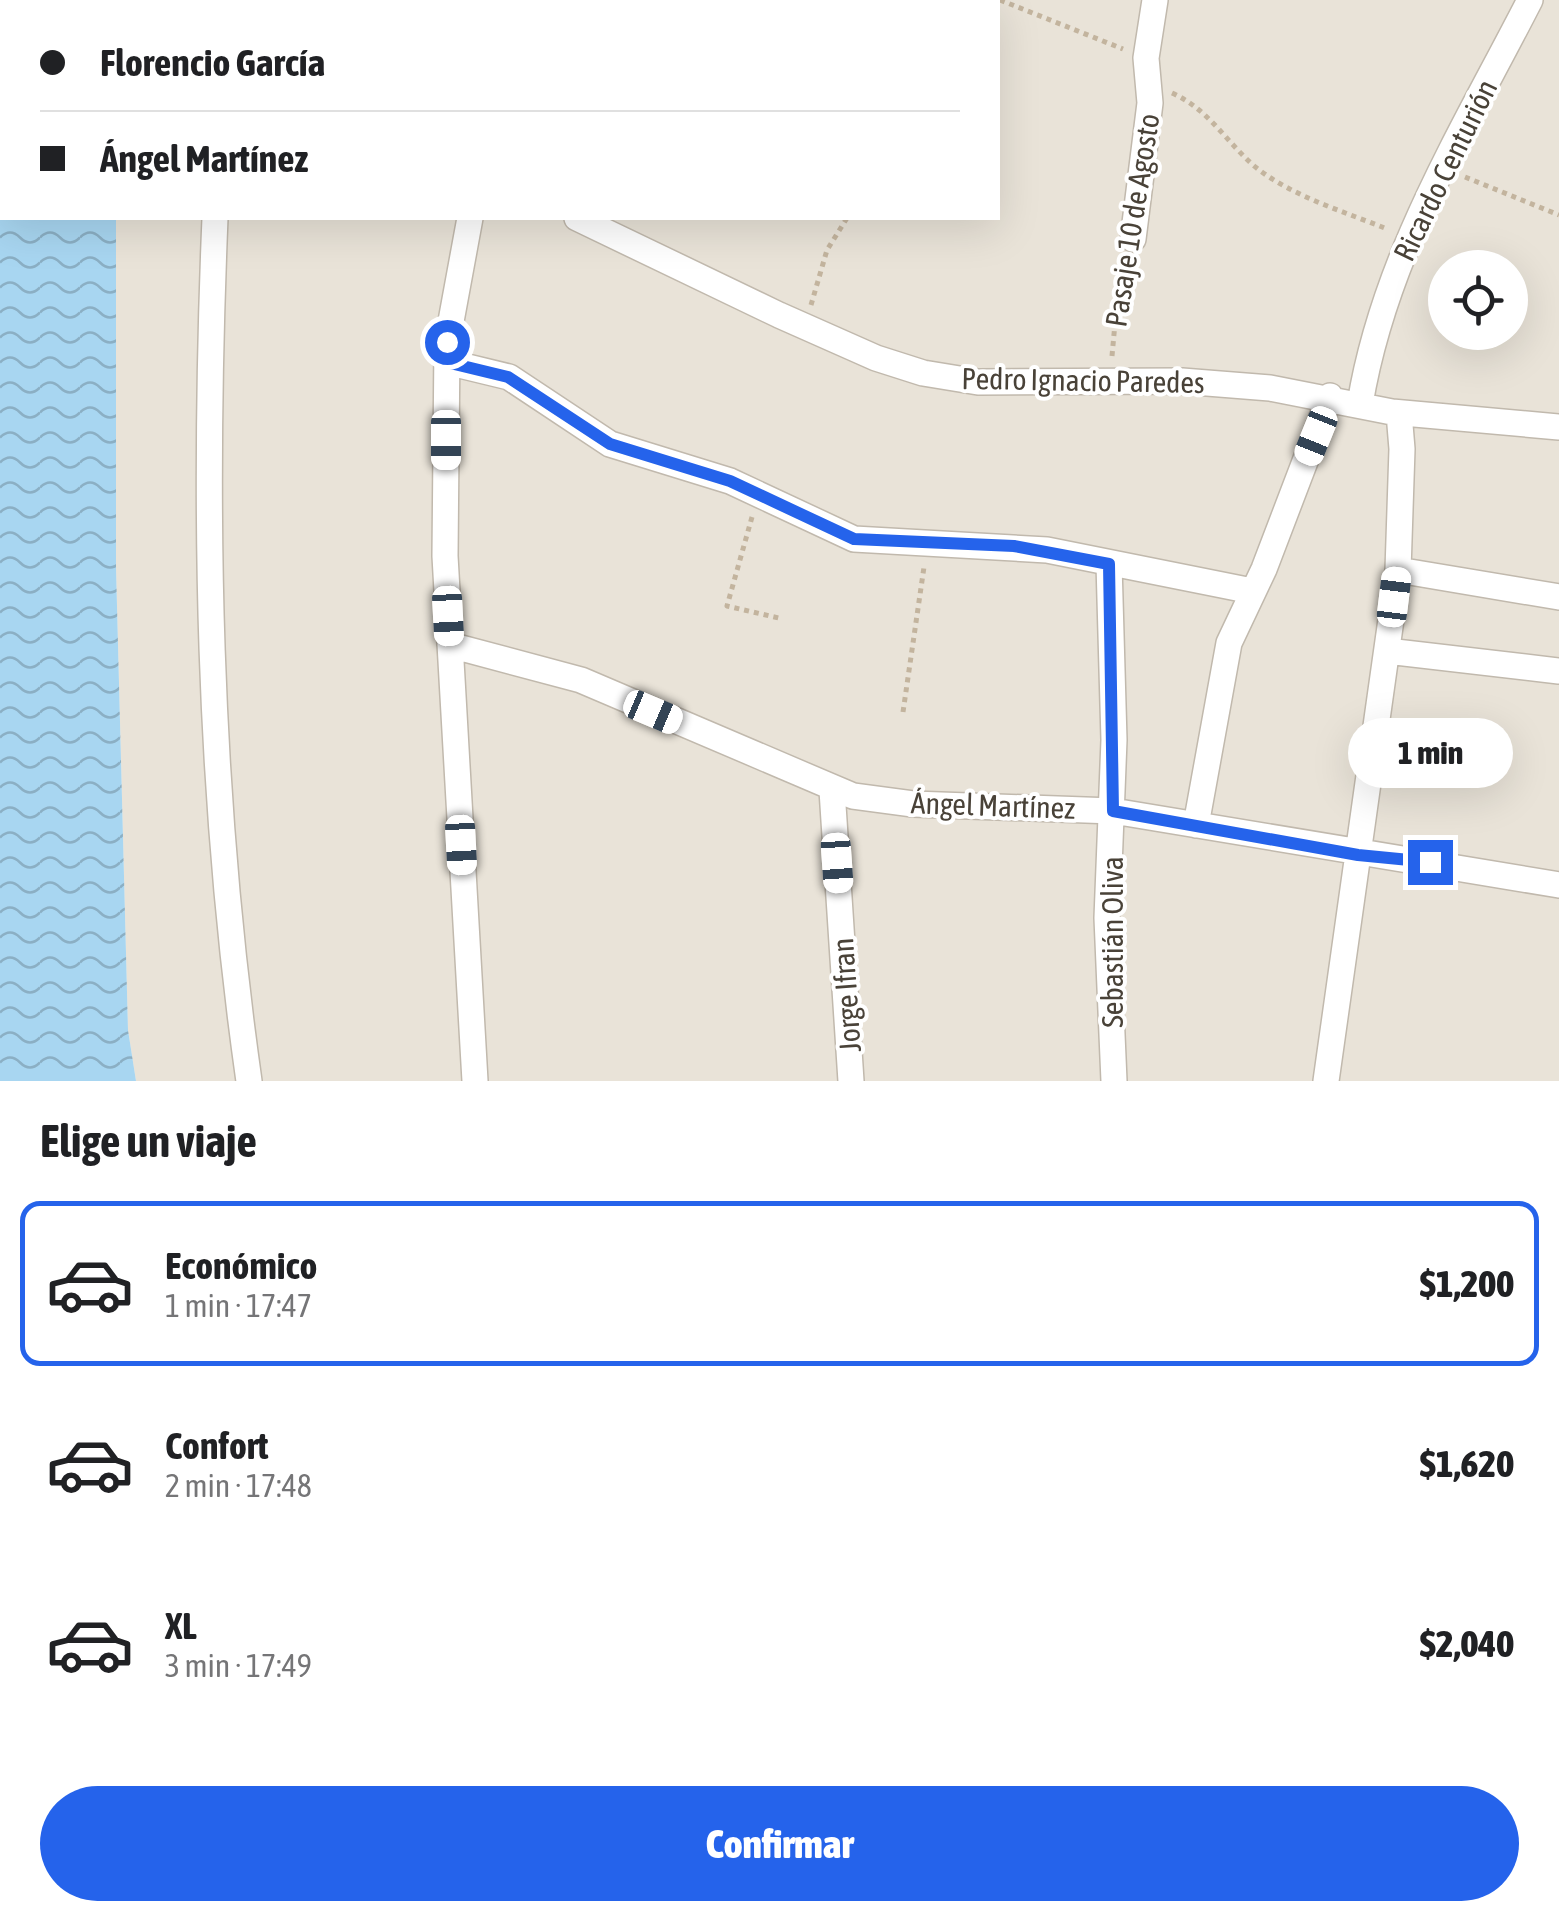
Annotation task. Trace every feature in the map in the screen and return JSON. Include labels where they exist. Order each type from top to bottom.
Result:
[{"type":"street","name":"Pasaje 10 de Agosto","points":[[1133,239],[1150,102],[1146,70],[1156,0]]},
{"type":"street","name":"Ricardo Centurión","points":[[1360,404],[1385,296],[1408,236],[1530,0]]},
{"type":"street","points":[[216,220],[208,528],[216,796],[249,1081]]},
{"type":"street","points":[[470,220],[446,362],[445,556],[475,1081]]},
{"type":"street","name":"Pedro Ignacio Paredes","points":[[581,220],[804,327],[923,374],[978,382],[1109,380],[1270,388],[1330,396],[1399,412],[1559,427]]},
{"type":"street","points":[[446,362],[508,377],[610,444],[730,481],[854,539],[1047,550],[1252,591]]},
{"type":"street","points":[[1196,825],[1228,643],[1330,396]]},
{"type":"street","points":[[1326,1081],[1398,570],[1402,449],[1399,412]]},
{"type":"street","name":"Sebastián Oliva","points":[[1109,564],[1113,811],[1107,918],[1114,1081]]},
{"type":"street","points":[[1398,570],[1559,597]]},
{"type":"street","name":"Ángel Martínez","points":[[450,645],[581,680],[832,790],[913,804],[1113,811],[1358,855],[1430,862],[1559,885]]},
{"type":"street","points":[[1387,651],[1559,671]]},
{"type":"street","name":"Jorge Ifran","points":[[832,790],[851,1081]]},
{"type":"path","points":[[1000,0],[1146,70],[1189,100],[1255,166],[1282,184],[1408,236]]},
{"type":"path","points":[[1444,168],[1559,214]]},
{"type":"path","points":[[804,327],[827,250],[847,220]]},
{"type":"path","name":"Pasaje 10 de Agosto","points":[[1109,380],[1123,240],[1133,239]]},
{"type":"path","points":[[759,495],[728,606],[783,620]]},
{"type":"path","points":[[903,712],[928,544]]},
{"type":"shaded area","points":[[1000,0],[1559,0],[1559,1081],[136,1081],[128,1030],[116,567],[116,220],[1000,220]]},
{"type":"water","points":[[0,220],[116,220],[116,567],[128,1030],[136,1081],[0,1081]]},
{"type":"route","points":[[447,342],[446,362],[508,377],[544,397],[610,444],[730,481],[854,539],[1014,546],[1109,564],[1113,811],[1358,855],[1430,862]]}]
